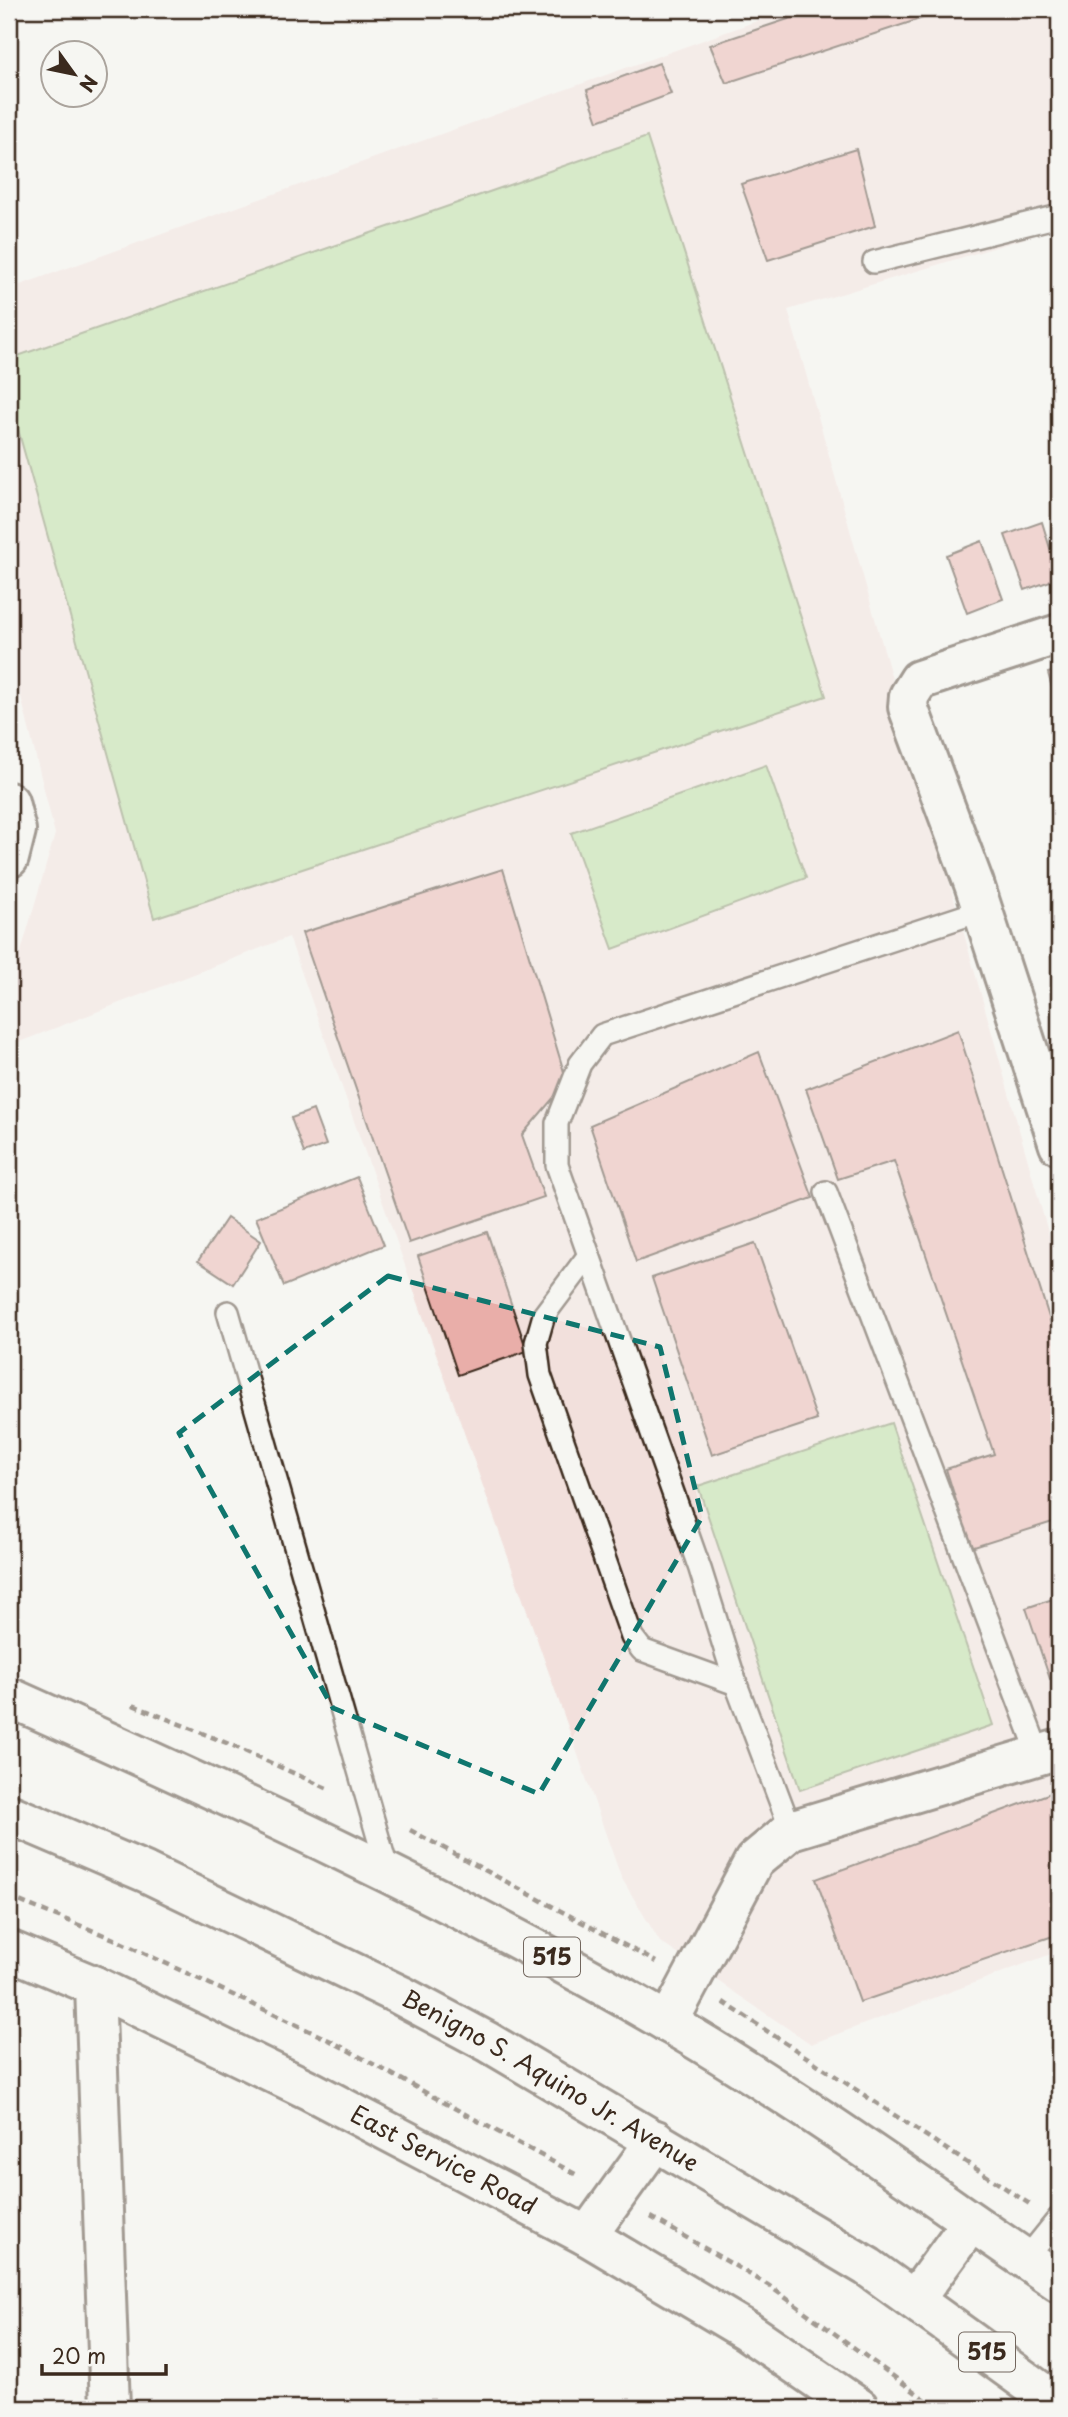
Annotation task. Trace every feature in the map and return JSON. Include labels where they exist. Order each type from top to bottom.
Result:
[{"type":"main road","points":[[1059,634],[919,680],[909,696],[908,707],[1051,1094],[1059,1145]]},
{"type":"main road","points":[[9,802],[16,830],[9,858]]},
{"type":"main road","name":"515","points":[[9,1697],[205,1785],[388,1872],[542,1951],[668,2023],[855,2142],[1059,2281]]},
{"type":"main road","points":[[668,2023],[754,1861],[791,1830],[1049,1752]]},
{"type":"main road","name":"Benigno S. Aquino Jr. Avenue","points":[[9,1814],[145,1872],[400,1995],[488,2042],[868,2267],[1059,2405]]},
{"type":"main road","name":"East Service Road","points":[[9,1950],[95,1986],[311,2091],[587,2236],[747,2331],[859,2408]]},
{"type":"main road","points":[[95,1986],[110,2408]]},
{"type":"main road","points":[[587,2236],[656,2140]]},
{"type":"main road","points":[[915,2300],[971,2222]]},
{"type":"lane","points":[[874,262],[1059,216]]},
{"type":"lane","points":[[791,1830],[736,1684],[700,1569],[557,1165],[557,1123],[580,1064],[603,1035],[983,910]]},
{"type":"lane","points":[[827,1192],[1049,1752]]},
{"type":"lane","points":[[589,1255],[544,1315],[536,1343],[540,1375],[632,1637],[642,1650],[736,1684]]},
{"type":"lane","points":[[228,1312],[388,1872]]},
{"type":"lane","points":[[1026,2259],[1059,2218]]},
{"type":"highlighted area","points":[[388,1276],[660,1347],[702,1517],[539,1794],[333,1708],[179,1433]]},
{"type":"shaded area","points":[[790,9],[1059,9],[1059,228],[788,310],[1059,1271],[1059,1951],[811,2044],[660,1942],[621,1877],[289,937],[9,1046],[9,993],[55,834],[9,648],[9,289]]},
{"type":"green space","points":[[647,137],[826,696],[154,918],[9,397],[9,359]]},
{"type":"green space","points":[[766,765],[806,878],[613,949],[571,833]]},
{"type":"green space","points":[[891,1423],[993,1725],[800,1790],[698,1486]]},
{"type":"building","points":[[818,9],[950,9],[726,83],[710,45]]},
{"type":"building","points":[[659,63],[671,94],[598,121],[587,90]]},
{"type":"building","points":[[856,149],[875,226],[768,260],[741,184]]},
{"type":"building","points":[[1042,522],[1059,578],[1025,590],[1005,535]]},
{"type":"building","points":[[982,541],[1003,599],[967,613],[946,555]]},
{"type":"building","points":[[1059,670],[1059,714],[1048,673]]},
{"type":"building","points":[[503,869],[567,1082],[522,1135],[544,1197],[409,1243],[302,933]]},
{"type":"building","points":[[958,1030],[1059,1349],[1059,1520],[971,1548],[946,1469],[994,1454],[894,1161],[838,1179],[806,1089]]},
{"type":"building","points":[[759,1052],[813,1198],[636,1262],[590,1125]]},
{"type":"building","points":[[313,1110],[326,1145],[304,1153],[291,1118]]},
{"type":"building","points":[[357,1177],[384,1245],[284,1286],[256,1218]]},
{"type":"building","points":[[227,1218],[261,1241],[233,1284],[198,1261]]},
{"type":"building","points":[[487,1232],[527,1351],[458,1375],[418,1256]]},
{"type":"building","points":[[755,1243],[817,1420],[712,1455],[652,1278]]},
{"type":"building","points":[[1059,1597],[1059,1675],[1050,1679],[1026,1608]]},
{"type":"building","points":[[1059,1790],[1059,1934],[860,2002],[816,1879]]}]
